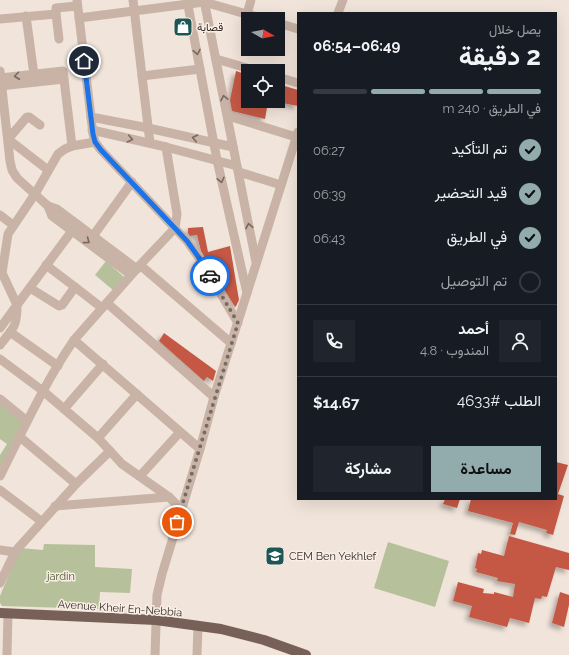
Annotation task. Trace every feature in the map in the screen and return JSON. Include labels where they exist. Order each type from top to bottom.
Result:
[{"type":"main road","name":"Avenue Kheir En-Nebbia","points":[[4,613],[156,620],[221,629],[264,640],[303,655]]},
{"type":"street","points":[[133,0],[150,143]]},
{"type":"street","points":[[248,12],[251,0]]},
{"type":"street","points":[[338,12],[343,0]]},
{"type":"street","points":[[79,18],[187,2],[204,1],[241,12]]},
{"type":"street","points":[[204,1],[228,116],[256,264]]},
{"type":"street","points":[[187,2],[213,142],[247,293]]},
{"type":"street","points":[[59,39],[56,8],[77,3],[92,130],[95,142],[187,241],[202,262],[238,323]]},
{"type":"street","points":[[0,19],[56,14]]},
{"type":"street","points":[[26,16],[34,78]]},
{"type":"street","points":[[285,25],[297,30]]},
{"type":"street","points":[[216,59],[241,66]]},
{"type":"street","points":[[142,76],[200,68]]},
{"type":"street","points":[[72,146],[63,75],[1,80],[3,118],[7,128],[4,138],[12,170],[17,178],[48,206],[57,209],[75,227],[106,251],[136,269],[231,344]]},
{"type":"street","points":[[285,79],[297,83]]},
{"type":"street","points":[[155,655],[159,583],[200,449],[214,397],[297,135],[228,116]]},
{"type":"street","points":[[4,138],[27,117],[40,125]]},
{"type":"street","points":[[91,117],[233,147]]},
{"type":"street","points":[[92,130],[217,160],[281,185]]},
{"type":"street","points":[[4,138],[48,170]]},
{"type":"street","points":[[0,345],[16,321],[17,305],[2,273],[7,237],[13,225],[35,194],[58,154],[72,146],[95,142]]},
{"type":"street","points":[[0,476],[43,391],[74,340],[136,269],[175,228],[177,214],[166,147]]},
{"type":"street","points":[[93,236],[132,182]]},
{"type":"street","points":[[0,215],[13,225]]},
{"type":"street","points":[[75,227],[93,236],[106,251]]},
{"type":"street","points":[[1,324],[30,288],[75,227]]},
{"type":"street","points":[[46,265],[75,287],[105,306],[214,397]]},
{"type":"street","points":[[30,288],[60,306],[75,287]]},
{"type":"street","points":[[10,332],[58,366]]},
{"type":"street","points":[[74,340],[200,449]]},
{"type":"street","points":[[0,359],[43,391],[98,438],[122,464],[169,497],[181,509]]},
{"type":"street","points":[[64,409],[103,364]]},
{"type":"street","points":[[98,438],[137,394]]},
{"type":"street","points":[[0,399],[27,421]]},
{"type":"street","points":[[140,476],[180,432]]},
{"type":"street","points":[[20,437],[76,484]]},
{"type":"street","points":[[0,583],[14,552],[55,506],[110,451]]},
{"type":"street","points":[[0,490],[41,521]]},
{"type":"street","points":[[55,506],[169,497]]},
{"type":"street","points":[[0,550],[14,552]]},
{"type":"street","points":[[4,613],[7,655]]},
{"type":"street","points":[[197,655],[198,626]]},
{"type":"green space","points":[[106,261],[124,277],[113,290],[95,275]]},
{"type":"green space","points":[[0,403],[23,422],[0,469],[0,455],[7,444],[0,439]]},
{"type":"green space","points":[[388,542],[449,561],[435,607],[374,588]]},
{"type":"green space","name":"jardin","points":[[44,544],[95,545],[95,567],[132,569],[130,593],[100,592],[99,609],[2,606],[0,603],[0,596],[20,548],[43,550]]},
{"type":"building","points":[[236,71],[241,73],[241,108],[267,108],[265,119],[232,111],[230,100]]},
{"type":"building","points":[[285,86],[297,90],[297,106],[285,104]]},
{"type":"building","points":[[203,227],[208,252],[230,246],[239,300],[235,307],[201,251],[197,235],[190,236],[188,233],[188,228]]},
{"type":"building","points":[[164,333],[216,371],[213,381],[207,377],[204,381],[159,341]]},
{"type":"building","points":[[557,462],[568,465],[558,494],[564,496],[553,535],[546,533],[547,530],[519,522],[515,535],[510,534],[513,523],[468,511],[471,500],[557,500]]},
{"type":"building","points":[[445,500],[460,500],[457,508],[443,504]]},
{"type":"building","points":[[509,536],[569,553],[569,570],[556,567],[547,597],[542,596],[541,599],[535,598],[529,623],[510,618],[507,627],[469,617],[472,606],[453,601],[458,582],[484,589],[483,593],[494,594],[494,592],[513,597],[515,584],[497,581],[498,578],[476,572],[477,569],[475,568],[478,553],[481,554],[482,550],[504,556]]},
{"type":"building","points":[[560,592],[569,595],[569,605],[564,627],[552,623]]},
{"type":"way so far","points":[[177,522],[200,449],[214,397],[238,323],[210,276]]},
{"type":"place","name":"قصابة","points":[[183,27]]},
{"type":"place","name":"CEM Ben Yekhlef","points":[[275,556]]},
{"type":"route","points":[[84,61],[92,130],[95,142],[187,241],[210,276]]}]
